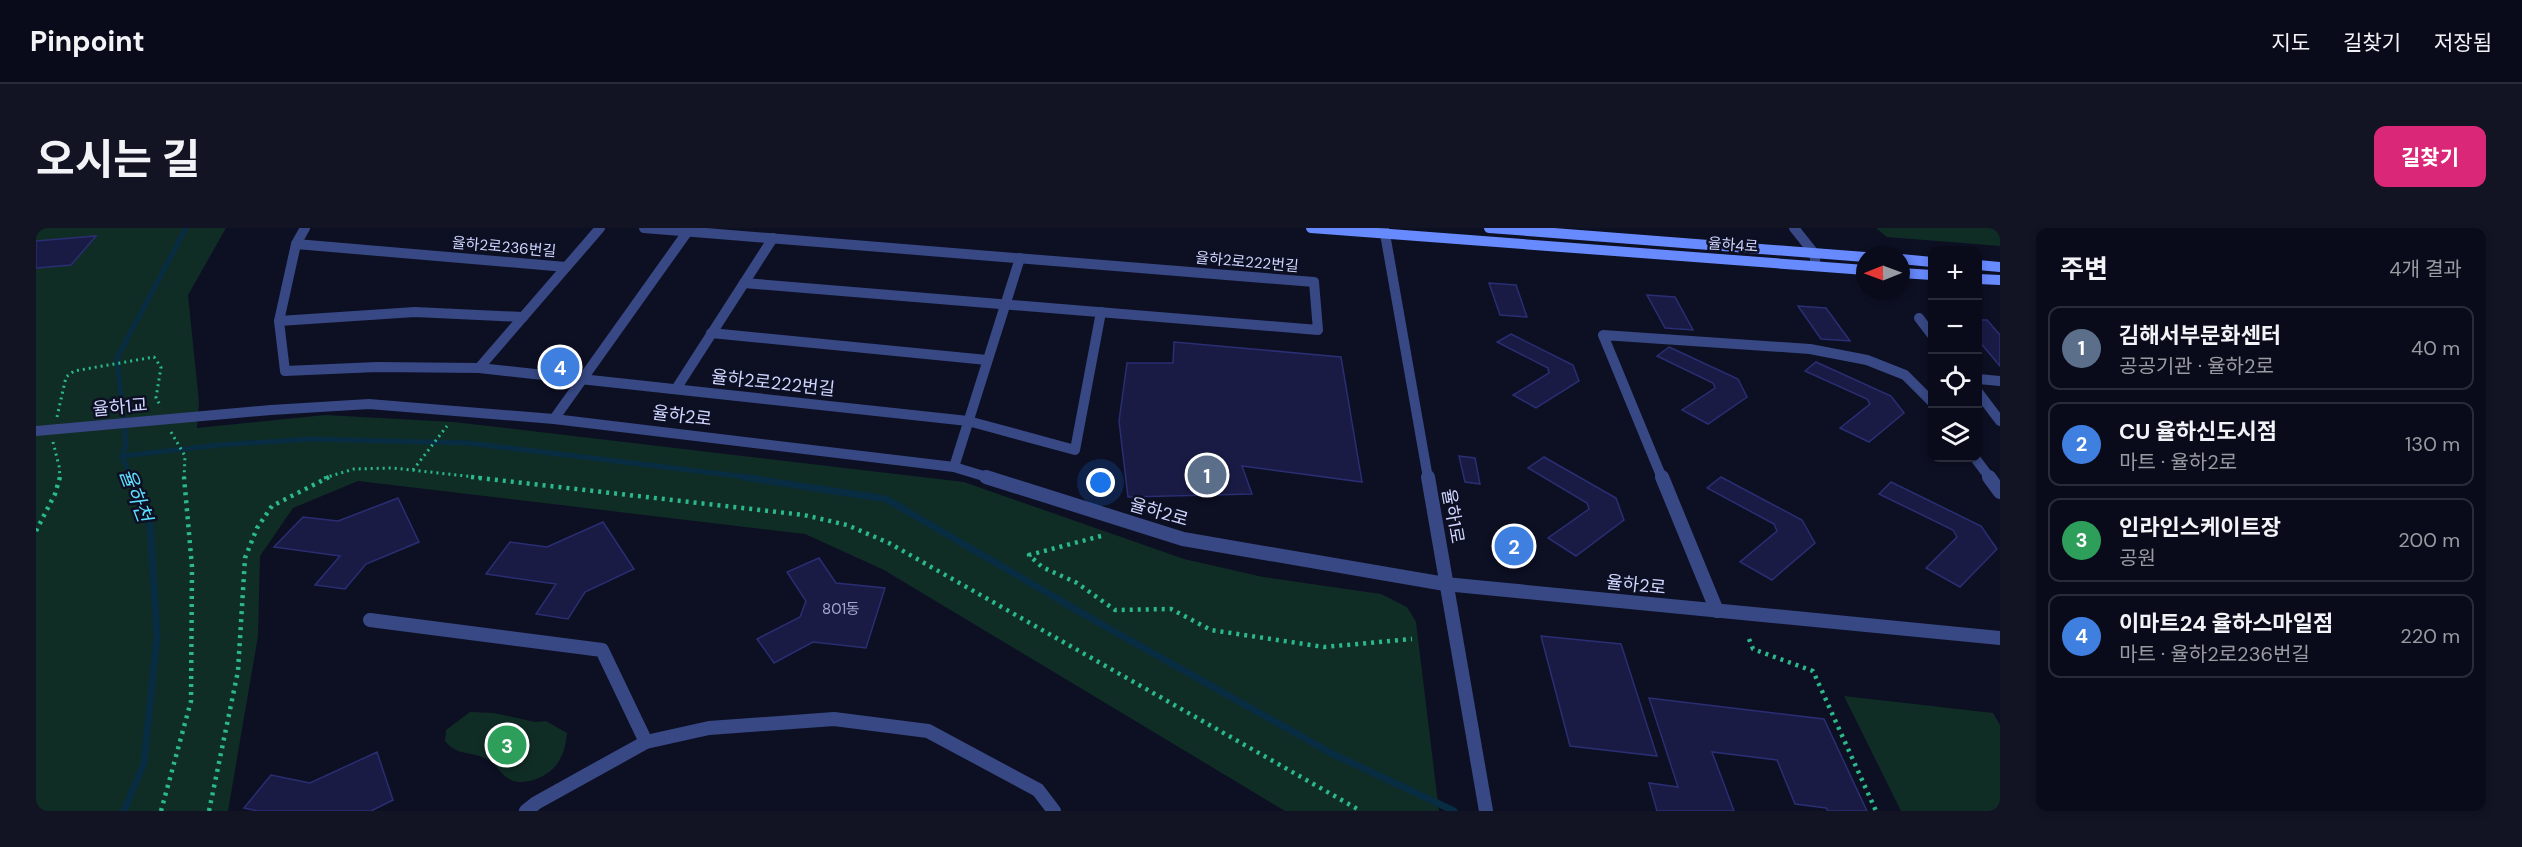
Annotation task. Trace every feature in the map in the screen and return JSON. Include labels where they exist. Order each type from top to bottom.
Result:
[{"type":"main road","name":"율하4로","points":[[1311,228],[1384,231],[1856,269]]},
{"type":"main road","name":"율하4로","points":[[1489,228],[1856,256]]},
{"type":"main road","points":[[1910,260],[1928,262]]},
{"type":"main road","points":[[1982,265],[2000,267]]},
{"type":"main road","points":[[1910,274],[1928,275]]},
{"type":"main road","points":[[1982,279],[2000,280]]},
{"type":"street","points":[[305,228],[296,244],[279,321],[285,371],[377,367],[479,368],[676,389]]},
{"type":"street","name":"율하2로236번길","points":[[479,368],[600,228]]},
{"type":"street","points":[[644,228],[773,238]]},
{"type":"street","points":[[1794,228],[1814,253],[1816,266]]},
{"type":"street","points":[[554,419],[688,231]]},
{"type":"street","name":"율하1로","points":[[1384,231],[1486,811]]},
{"type":"street","name":"율하2로222번길","points":[[744,283],[1005,304],[1318,330],[1314,282],[773,238],[711,333],[676,389],[968,421],[1075,450],[1101,312]]},
{"type":"street","name":"율하2로236번길","points":[[296,244],[566,267]]},
{"type":"street","points":[[954,467],[1020,258]]},
{"type":"street","points":[[279,321],[415,312],[523,317]]},
{"type":"street","points":[[1919,318],[1928,330]]},
{"type":"street","points":[[711,333],[987,360]]},
{"type":"street","points":[[1717,611],[1603,334],[1810,350],[1867,360],[1905,375],[1928,398]]},
{"type":"street","points":[[1982,379],[2000,381]]},
{"type":"street","points":[[1982,398],[2000,421]]},
{"type":"street","name":"율하2로","points":[[207,416],[369,404],[554,419],[954,467],[1183,538],[1445,584],[2000,638]]},
{"type":"street","name":"율하1교","points":[[36,431],[207,416]]},
{"type":"street","points":[[1978,462],[2000,492]]},
{"type":"street","points":[[370,620],[603,650],[646,742]]},
{"type":"street","points":[[526,811],[536,802],[646,742],[709,728],[834,719],[928,731],[1038,790],[1054,811]]},
{"type":"path","points":[[98,366],[154,357],[161,367],[156,398],[160,407]]},
{"type":"path","points":[[161,811],[191,701],[192,567],[184,480],[185,456],[168,425]]},
{"type":"path","points":[[412,470],[447,426]]},
{"type":"path","points":[[209,811],[238,671],[245,558],[257,528],[272,506],[319,480],[354,469],[393,468],[804,515],[847,525],[889,543],[1361,811]]},
{"type":"path","points":[[1101,536],[1029,555],[1042,567],[1077,583],[1115,610],[1171,609],[1212,630],[1324,647],[1412,639]]},
{"type":"path","points":[[1749,639],[1753,649],[1813,671],[1876,811]]},
{"type":"green space","points":[[36,228],[226,228],[188,295],[199,402],[197,428],[325,415],[454,422],[964,482],[1184,559],[1263,577],[1381,594],[1407,607],[1416,622],[1439,811],[1285,811],[884,570],[805,534],[358,481],[293,508],[260,556],[258,636],[228,811],[36,811]]},
{"type":"green space","points":[[1876,228],[2000,228],[2000,246],[1887,237]]},
{"type":"green space","points":[[1844,696],[1993,713],[2000,725],[2000,811],[1901,811]]},
{"type":"green space","points":[[470,712],[494,713],[535,722],[546,721],[567,733],[561,757],[552,769],[539,778],[523,782],[511,780],[490,761],[454,749],[445,741],[446,730]]},
{"type":"building","points":[[96,236],[71,265],[36,268],[36,241]]},
{"type":"building","points":[[1489,283],[1516,285],[1527,317],[1500,315]]},
{"type":"building","points":[[1647,295],[1675,297],[1693,330],[1665,328]]},
{"type":"building","points":[[1798,306],[1826,308],[1850,341],[1821,339]]},
{"type":"building","points":[[1982,320],[1987,320],[2000,335],[2000,366],[1982,345]]},
{"type":"building","points":[[1511,334],[1573,365],[1579,381],[1536,408],[1513,395],[1549,373],[1548,368],[1497,342]]},
{"type":"building","points":[[1174,342],[1341,357],[1362,482],[1242,466],[1252,494],[1128,497],[1119,421],[1127,363],[1173,363]]},
{"type":"building","points":[[1669,347],[1738,379],[1747,397],[1708,424],[1682,410],[1715,388],[1713,383],[1657,356]]},
{"type":"building","points":[[1816,362],[1891,396],[1904,413],[1869,442],[1840,428],[1870,404],[1867,399],[1805,371]]},
{"type":"building","points":[[1459,456],[1475,458],[1480,484],[1465,482]]},
{"type":"building","points":[[1544,457],[1616,498],[1624,520],[1576,556],[1548,538],[1589,509],[1587,503],[1528,468]]},
{"type":"building","points":[[1721,477],[1802,520],[1815,543],[1772,580],[1740,562],[1777,531],[1774,524],[1707,488]]},
{"type":"building","points":[[1891,482],[1981,526],[1997,549],[1960,587],[1926,568],[1957,537],[1953,530],[1879,494]]},
{"type":"building","points":[[398,498],[419,542],[366,564],[345,589],[315,585],[340,556],[274,547],[303,517],[338,521]]},
{"type":"building","points":[[603,522],[634,569],[585,592],[568,619],[536,614],[556,584],[486,574],[510,542],[547,547]]},
{"type":"building","points":[[819,558],[836,583],[885,588],[866,648],[813,642],[774,663],[757,639],[800,617],[806,601],[787,572]]},
{"type":"building","points":[[1541,636],[1621,644],[1657,756],[1570,746]]},
{"type":"building","points":[[1649,698],[1824,719],[1867,811],[1828,811],[1826,808],[1795,804],[1777,760],[1712,752],[1734,811],[1657,811],[1649,783],[1678,787]]},
{"type":"building","points":[[377,752],[393,800],[371,811],[258,811],[244,808],[271,775],[310,783]]},
{"type":"waterway","name":"율하천","points":[[122,456],[126,443],[117,358],[186,228]]},
{"type":"waterway","points":[[122,456],[219,445],[311,439],[468,443],[755,478]]},
{"type":"waterway","name":"율하천","points":[[122,456],[131,478]]},
{"type":"waterway","name":"율하천","points":[[124,811],[144,763],[157,636],[150,525],[130,477]]},
{"type":"waterway","points":[[743,477],[886,499],[1101,624],[1331,753],[1454,811]]},
{"type":"place","name":"이마트24 율하스마일점","points":[[560,367]]},
{"type":"place","name":"김해서부문화센터","points":[[1207,475]]},
{"type":"place","name":"CU 율하신도시점","points":[[1514,546]]},
{"type":"place","name":"인라인스케이트장","points":[[507,745]]}]
